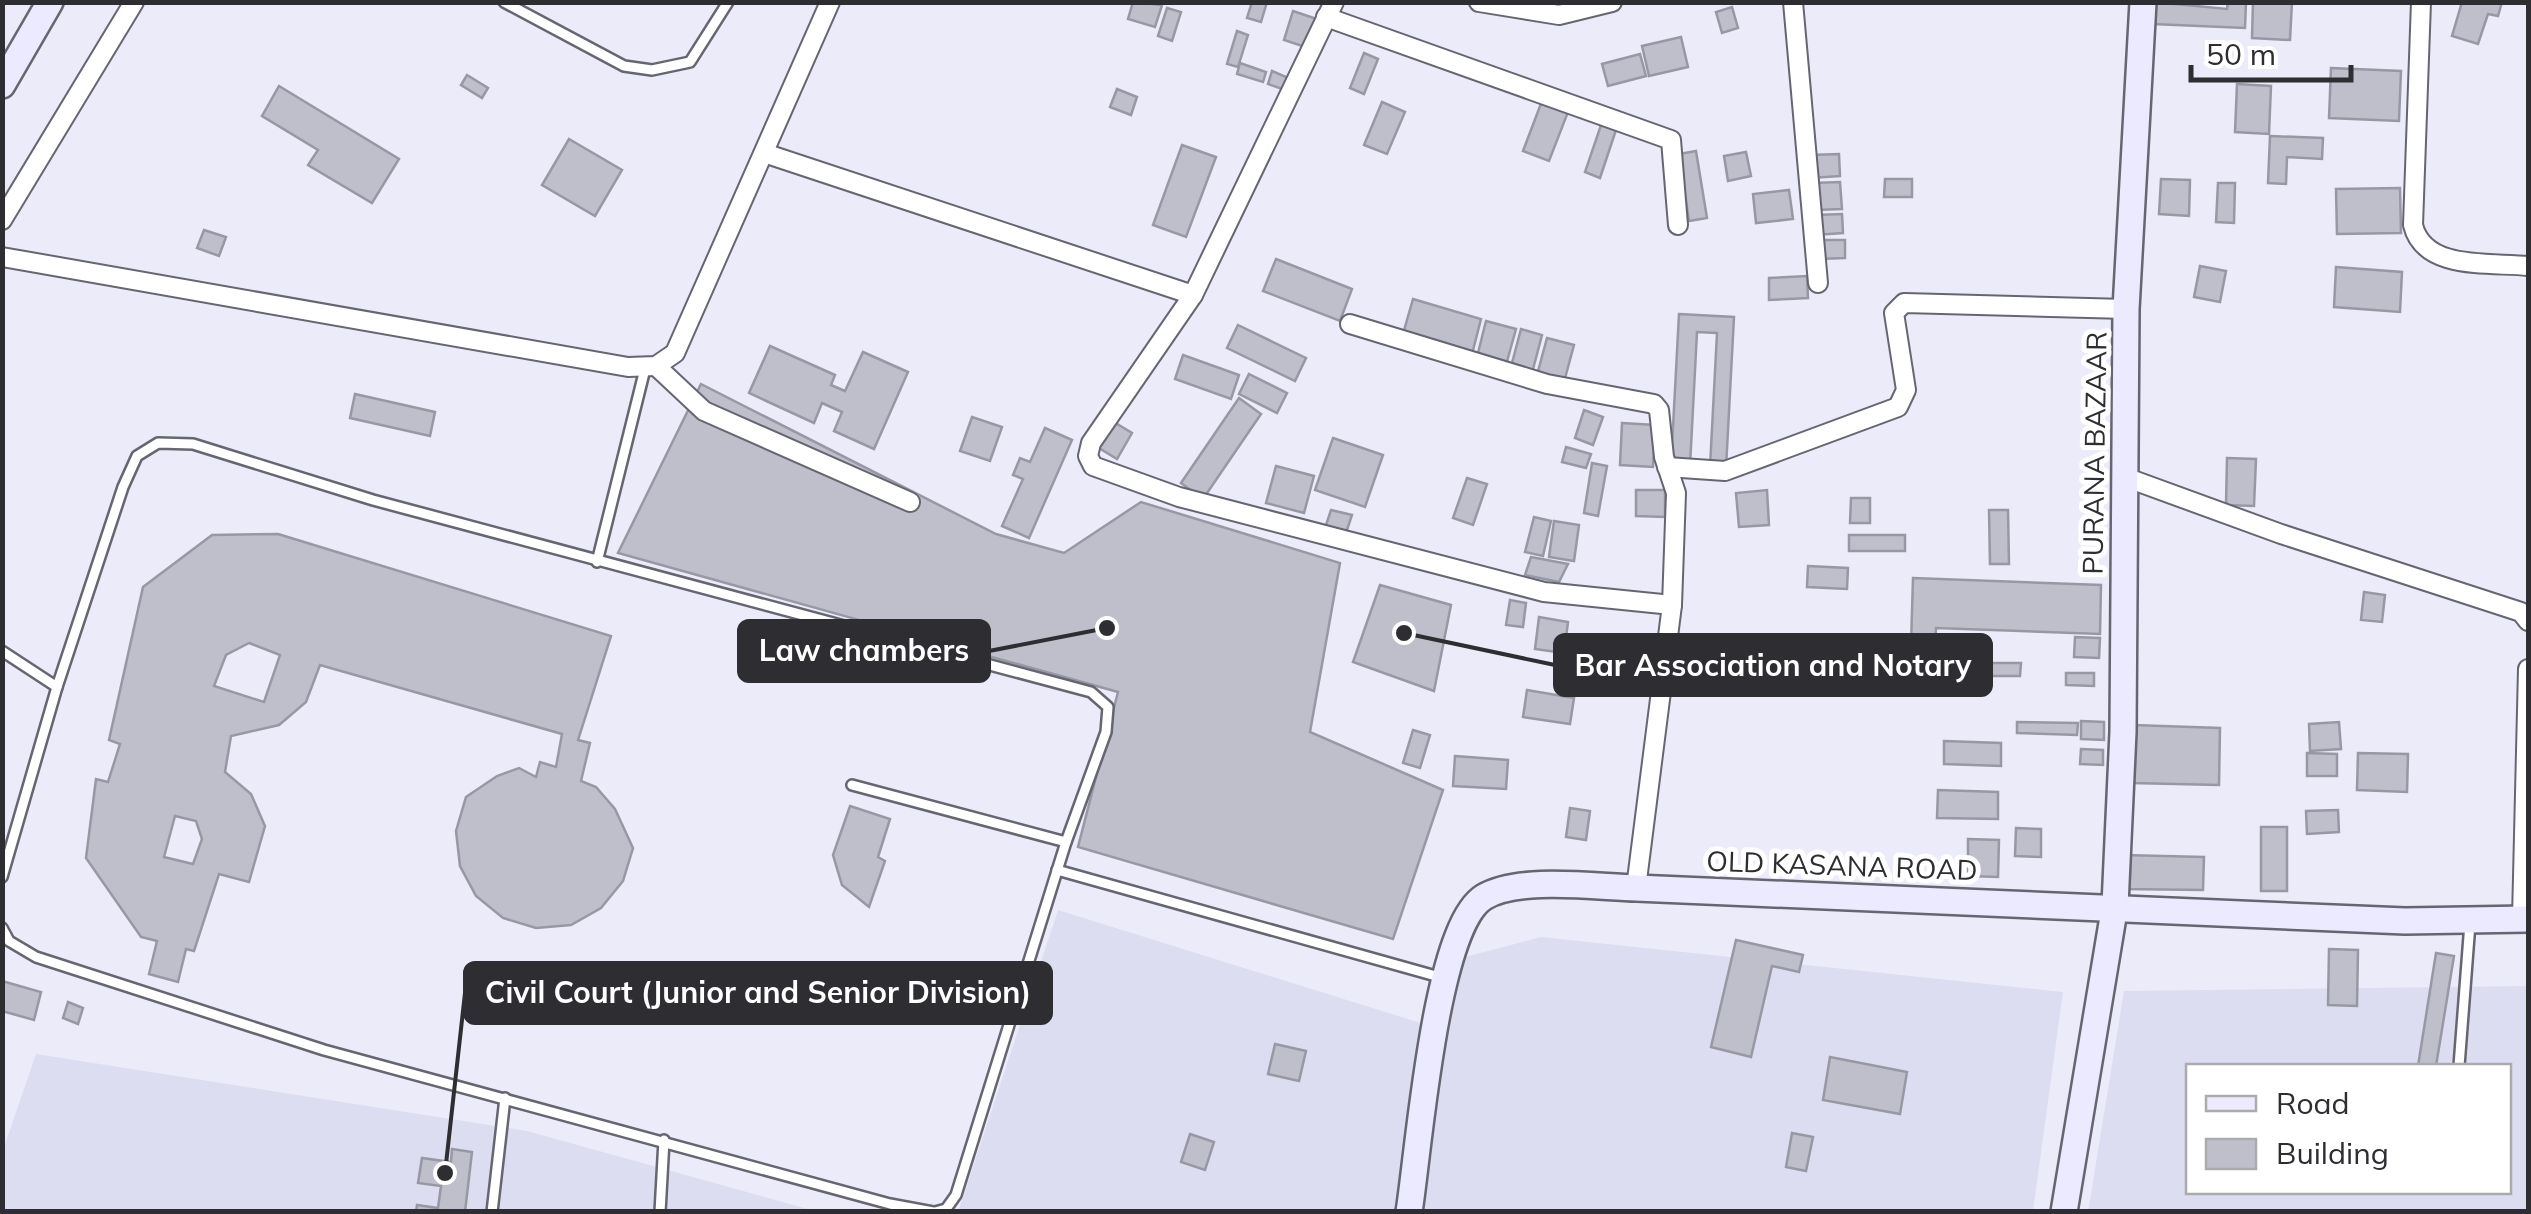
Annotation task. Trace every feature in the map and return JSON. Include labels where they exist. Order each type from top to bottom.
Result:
[{"type":"street","points":[[2,85],[50,2]]},
{"type":"street","points":[[2,220],[134,2]]},
{"type":"street","points":[[650,368],[675,354],[830,2]]},
{"type":"street","points":[[1479,2],[1559,15],[1612,2]]},
{"type":"street","points":[[1794,2],[1818,283]]},
{"type":"street","name":"PURANA BAZAAR","points":[[2064,1212],[2115,905],[2122,732],[2126,309],[2143,2]]},
{"type":"street","points":[[2421,2],[2413,225],[2417,240],[2438,256],[2528,266]]},
{"type":"street","points":[[1672,605],[1544,592],[1179,497],[1093,466],[1088,456],[1091,442],[1193,296],[1330,10],[1671,140],[1678,226]]},
{"type":"street","points":[[764,153],[1193,296]]},
{"type":"street","points":[[2,257],[464,341],[650,368],[704,411],[910,502]]},
{"type":"street","points":[[1667,467],[1725,470],[1898,407],[1906,390],[1894,313],[1904,303],[2126,309]]},
{"type":"street","points":[[1350,324],[1547,384],[1654,404],[1659,410],[1667,467],[1676,492],[1672,605],[1636,888]]},
{"type":"street","points":[[2122,476],[2528,617]]},
{"type":"street","points":[[2525,919],[2528,668]]},
{"type":"street","name":"OLD KASANA ROAD","points":[[1409,1212],[1443,978],[1456,934],[1483,898],[1530,886],[1636,888],[2405,920],[2525,919]]},
{"type":"lane","points":[[504,2],[624,66],[652,70],[690,62],[728,2]]},
{"type":"lane","points":[[597,562],[650,368]]},
{"type":"lane","points":[[2,877],[57,686],[123,487],[137,456],[158,443],[193,444],[597,562],[877,632],[1104,700],[1109,719],[1066,842],[956,1195],[946,1209],[934,1212],[890,1204],[324,1050],[36,957],[9,941],[2,928]]},
{"type":"lane","points":[[2,651],[57,686]]},
{"type":"lane","points":[[852,785],[1066,842]]},
{"type":"lane","points":[[1057,870],[1443,978]]},
{"type":"lane","points":[[2459,1064],[2470,920]]},
{"type":"lane","points":[[492,1212],[506,1098]]},
{"type":"lane","points":[[660,1212],[664,1140]]},
{"type":"shaded area","points":[[1058,910],[1443,1030],[1465,957],[1541,937],[2063,992],[2033,1211],[958,1212]]},
{"type":"shaded area","points":[[2528,986],[2528,1211],[2088,1212],[2124,991]]},
{"type":"shaded area","points":[[36,1054],[527,1131],[815,1211],[3,1212],[3,1150]]},
{"type":"building","points":[[1133,2],[1162,5],[1155,27],[1128,19]]},
{"type":"building","points":[[1252,2],[1267,2],[1261,22],[1247,18]]},
{"type":"building","points":[[2154,2],[2227,9],[2228,2],[2246,2],[2245,28],[2153,24]]},
{"type":"building","points":[[2253,2],[2292,2],[2290,40],[2252,38]]},
{"type":"building","points":[[2462,2],[2502,2],[2498,16],[2488,14],[2478,44],[2452,36]]},
{"type":"building","points":[[1732,7],[1738,28],[1722,33],[1716,12]]},
{"type":"building","points":[[1167,8],[1181,12],[1172,41],[1158,36]]},
{"type":"building","points":[[1293,11],[1317,19],[1308,48],[1284,40]]},
{"type":"building","points":[[1237,31],[1248,35],[1238,67],[1227,64]]},
{"type":"building","points":[[1681,37],[1688,67],[1649,76],[1642,46]]},
{"type":"building","points":[[1364,53],[1378,59],[1364,94],[1350,88]]},
{"type":"building","points":[[1640,54],[1646,76],[1608,86],[1602,64]]},
{"type":"building","points":[[1240,63],[1266,72],[1263,82],[1237,74]]},
{"type":"building","points":[[2331,68],[2401,71],[2399,121],[2329,118]]},
{"type":"building","points":[[1272,71],[1291,79],[1285,90],[1268,84]]},
{"type":"building","points":[[467,75],[488,88],[482,98],[461,85]]},
{"type":"building","points":[[2237,84],[2271,86],[2269,134],[2235,132]]},
{"type":"building","points":[[279,86],[399,159],[372,203],[308,165],[318,150],[262,116]]},
{"type":"building","points":[[1117,89],[1137,97],[1131,115],[1110,107]]},
{"type":"building","points":[[1542,101],[1568,112],[1549,161],[1523,151]]},
{"type":"building","points":[[1382,102],[1405,112],[1387,154],[1364,145]]},
{"type":"building","points":[[1601,125],[1616,130],[1600,178],[1585,172]]},
{"type":"building","points":[[2270,136],[2323,138],[2322,159],[2287,157],[2286,184],[2268,183]]},
{"type":"building","points":[[569,139],[622,170],[595,216],[542,185]]},
{"type":"building","points":[[1182,145],[1216,157],[1186,237],[1153,225]]},
{"type":"building","points":[[1696,151],[1707,218],[1689,221],[1679,154]]},
{"type":"building","points":[[1746,152],[1751,176],[1728,181],[1724,156]]},
{"type":"building","points":[[1839,154],[1840,176],[1811,178],[1810,155]]},
{"type":"building","points":[[1885,179],[1912,179],[1912,197],[1884,197]]},
{"type":"building","points":[[2161,179],[2190,180],[2189,216],[2159,214]]},
{"type":"building","points":[[1840,182],[1842,209],[1815,210],[1813,183]]},
{"type":"building","points":[[2218,183],[2235,183],[2234,223],[2216,222]]},
{"type":"building","points":[[2400,188],[2401,233],[2337,234],[2336,189]]},
{"type":"building","points":[[1789,190],[1793,219],[1756,223],[1753,194]]},
{"type":"building","points":[[1842,214],[1843,233],[1815,235],[1815,215]]},
{"type":"building","points":[[204,230],[226,237],[219,256],[197,248]]},
{"type":"building","points":[[1817,240],[1845,240],[1845,258],[1818,259]]},
{"type":"building","points":[[1276,259],[1352,289],[1340,321],[1263,291]]},
{"type":"building","points":[[2200,266],[2226,271],[2220,302],[2194,297]]},
{"type":"building","points":[[2336,267],[2402,272],[2400,312],[2334,307]]},
{"type":"building","points":[[1807,276],[1808,298],[1769,300],[1769,278]]},
{"type":"building","points":[[1413,299],[1481,319],[1472,354],[1403,334]]},
{"type":"building","points":[[1679,314],[1734,317],[1726,468],[1710,467],[1717,333],[1697,332],[1690,466],[1671,465]]},
{"type":"building","points":[[1486,321],[1516,329],[1506,365],[1477,357]]},
{"type":"building","points":[[1238,325],[1306,358],[1295,381],[1227,348]]},
{"type":"building","points":[[1521,329],[1542,335],[1532,373],[1511,367]]},
{"type":"building","points":[[1547,338],[1574,345],[1564,382],[1537,375]]},
{"type":"building","points":[[770,346],[835,375],[831,385],[845,391],[863,352],[908,372],[874,449],[834,431],[842,412],[822,403],[814,423],[749,393]]},
{"type":"building","points":[[1183,355],[1239,375],[1231,399],[1175,379]]},
{"type":"building","points":[[1249,374],[1287,393],[1277,413],[1239,394]]},
{"type":"building","points":[[701,384],[996,534],[1064,553],[1141,502],[1340,563],[1310,732],[1443,790],[1393,939],[1078,847],[1118,692],[618,553]]},
{"type":"building","points":[[355,394],[435,412],[430,436],[350,418]]},
{"type":"building","points":[[1239,398],[1261,414],[1203,499],[1181,483]]},
{"type":"building","points":[[1584,410],[1603,417],[1593,445],[1575,438]]},
{"type":"building","points":[[972,417],[1002,427],[990,461],[960,451]]},
{"type":"building","points":[[1114,422],[1132,433],[1117,459],[1099,448]]},
{"type":"building","points":[[1622,423],[1655,425],[1653,467],[1620,465]]},
{"type":"building","points":[[1045,428],[1072,440],[1029,538],[1002,526],[1023,479],[1013,475],[1020,458],[1030,462]]},
{"type":"building","points":[[1333,438],[1383,455],[1365,507],[1315,490]]},
{"type":"building","points":[[1566,447],[1591,454],[1586,468],[1562,462]]},
{"type":"building","points":[[2227,458],[2256,459],[2254,506],[2226,505]]},
{"type":"building","points":[[1592,463],[1607,466],[1598,516],[1584,513]]},
{"type":"building","points":[[1276,466],[1314,476],[1304,513],[1266,503]]},
{"type":"building","points":[[1467,478],[1487,484],[1473,525],[1453,518]]},
{"type":"building","points":[[1636,490],[1665,490],[1665,517],[1636,516]]},
{"type":"building","points":[[1767,490],[1769,525],[1739,527],[1736,493]]},
{"type":"building","points":[[1851,498],[1870,498],[1870,523],[1850,523]]},
{"type":"building","points":[[1331,510],[1352,515],[1346,533],[1325,528]]},
{"type":"building","points":[[1989,510],[2008,510],[2009,564],[1990,564]]},
{"type":"building","points":[[1534,517],[1551,521],[1543,556],[1525,552]]},
{"type":"building","points":[[1554,521],[1579,525],[1574,561],[1549,557]]},
{"type":"building","points":[[278,534],[611,636],[578,740],[590,743],[581,781],[596,787],[615,809],[633,848],[623,881],[601,908],[571,925],[536,928],[503,918],[476,896],[460,866],[456,831],[466,797],[497,776],[519,768],[536,777],[540,762],[556,767],[562,734],[320,665],[306,702],[279,725],[231,736],[225,772],[251,794],[265,826],[249,882],[219,874],[194,951],[186,949],[178,982],[149,974],[157,941],[141,937],[86,858],[96,779],[108,782],[120,744],[109,740],[143,587],[212,535]],"holes":[[[249,643],[280,655],[264,702],[214,686],[226,655]],[[175,816],[196,821],[202,839],[193,864],[164,857]]]},
{"type":"building","points":[[1849,535],[1905,535],[1905,551],[1849,551]]},
{"type":"building","points":[[1531,557],[1568,564],[1559,582],[1525,575]]},
{"type":"building","points":[[1808,566],[1848,568],[1847,589],[1807,587]]},
{"type":"building","points":[[1913,578],[2101,585],[2100,634],[1936,628],[1935,646],[1911,645]]},
{"type":"building","points":[[1380,585],[1451,605],[1434,691],[1353,662]]},
{"type":"building","points":[[2364,592],[2385,595],[2382,622],[2361,620]]},
{"type":"building","points":[[1510,600],[1526,603],[1523,627],[1506,625]]},
{"type":"building","points":[[1539,617],[1568,622],[1564,653],[1535,649]]},
{"type":"building","points":[[2075,637],[2100,638],[2099,658],[2074,657]]},
{"type":"building","points":[[1981,663],[2021,663],[2020,676],[1981,676]]},
{"type":"building","points":[[2066,673],[2094,673],[2094,686],[2066,685]]},
{"type":"building","points":[[1527,690],[1574,698],[1570,724],[1523,717]]},
{"type":"building","points":[[2081,721],[2104,722],[2104,740],[2081,739]]},
{"type":"building","points":[[2017,722],[2078,723],[2077,735],[2017,733]]},
{"type":"building","points":[[2339,722],[2341,749],[2310,751],[2309,724]]},
{"type":"building","points":[[2133,725],[2220,728],[2219,785],[2132,783]]},
{"type":"building","points":[[1413,730],[1430,735],[1420,768],[1403,763]]},
{"type":"building","points":[[1944,741],[2001,743],[2001,766],[1944,764]]},
{"type":"building","points":[[2081,749],[2103,750],[2103,765],[2080,764]]},
{"type":"building","points":[[2307,753],[2337,754],[2337,776],[2307,776]]},
{"type":"building","points":[[2358,753],[2408,754],[2407,792],[2357,790]]},
{"type":"building","points":[[1455,756],[1508,760],[1506,789],[1453,786]]},
{"type":"building","points":[[1938,790],[1998,792],[1998,819],[1937,818]]},
{"type":"building","points":[[850,806],[890,819],[878,857],[885,861],[869,907],[842,885],[833,855]]},
{"type":"building","points":[[1570,808],[1590,811],[1586,840],[1566,837]]},
{"type":"building","points":[[2338,810],[2339,832],[2307,834],[2306,811]]},
{"type":"building","points":[[2261,827],[2287,827],[2287,891],[2261,891]]},
{"type":"building","points":[[2016,828],[2041,829],[2041,857],[2015,856]]},
{"type":"building","points":[[1968,839],[1999,840],[1998,877],[1968,876]]},
{"type":"building","points":[[2123,855],[2204,857],[2203,890],[2123,889]]},
{"type":"building","points":[[1736,940],[1803,955],[1799,972],[1772,966],[1751,1057],[1711,1047]]},
{"type":"building","points":[[2329,949],[2358,950],[2357,1006],[2328,1005]]},
{"type":"building","points":[[2436,953],[2454,956],[2436,1064],[2418,1064]]},
{"type":"building","points":[[2,981],[41,992],[34,1020],[2,1011]]},
{"type":"building","points":[[68,1002],[83,1008],[78,1024],[63,1018]]},
{"type":"building","points":[[1275,1044],[1306,1051],[1299,1081],[1268,1074]]},
{"type":"building","points":[[1830,1057],[1907,1072],[1900,1114],[1823,1100]]},
{"type":"building","points":[[1792,1133],[1813,1137],[1806,1171],[1786,1167]]},
{"type":"building","points":[[1190,1134],[1214,1142],[1205,1170],[1181,1162]]},
{"type":"building","points":[[452,1149],[472,1152],[465,1212],[416,1212],[417,1205],[438,1208],[441,1186],[418,1183],[422,1158],[451,1162]]},
{"type":"place","name":"Law chambers","points":[[1107,628]]},
{"type":"place","name":"Bar Association and Notary","points":[[1404,633]]},
{"type":"place","name":"Civil Court (Junior and Senior Division)","points":[[445,1173]]}]
